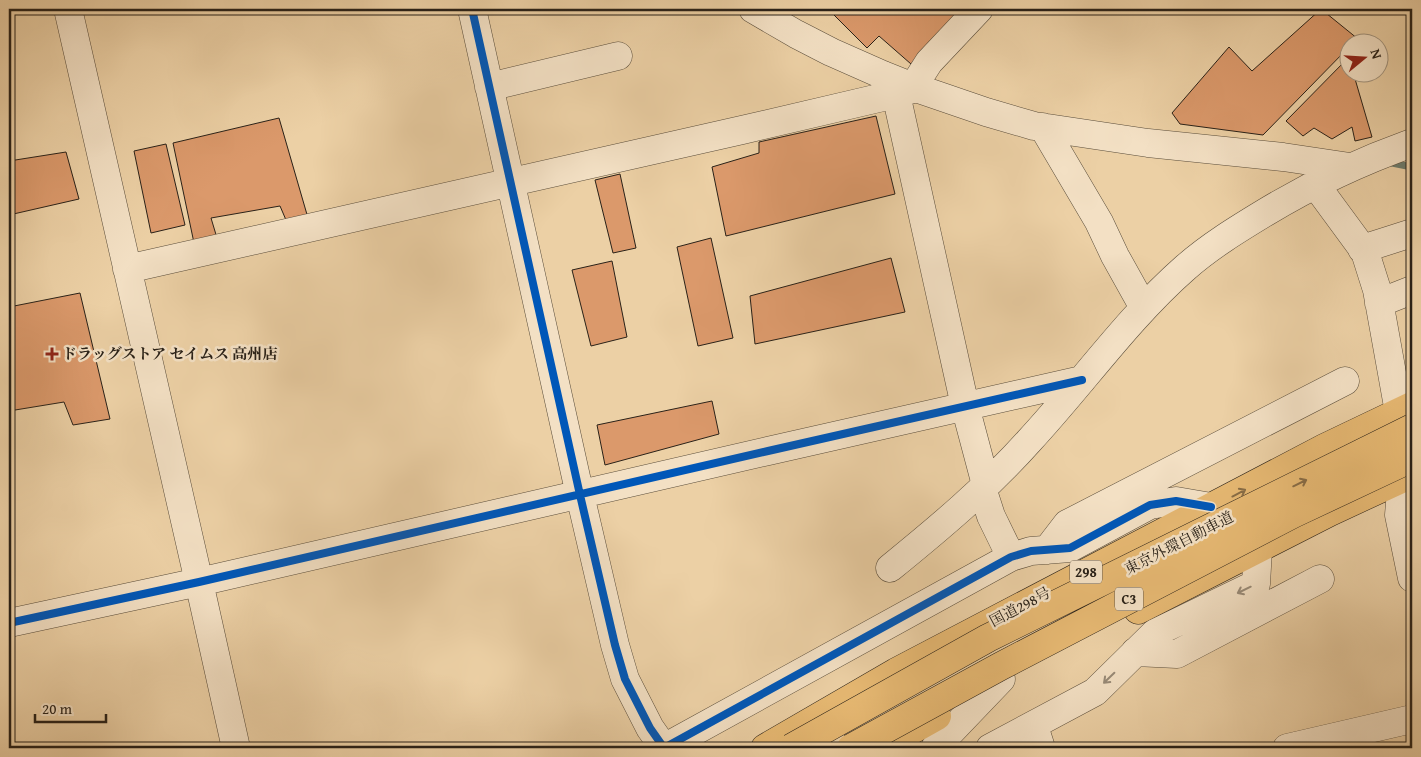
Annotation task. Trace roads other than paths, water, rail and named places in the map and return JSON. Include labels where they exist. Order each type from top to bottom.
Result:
[{"type":"highway","name":"国道298号","points":[[765,748],[896,672],[1324,448],[1408,415]]},
{"type":"highway","name":"東京外環自動車道","points":[[791,748],[988,638],[1408,415]]},
{"type":"highway","name":"東京外環自動車道","points":[[851,748],[1001,666],[1293,514],[1409,470]]},
{"type":"highway","points":[[880,748],[1001,679],[1409,470]]},
{"type":"street","points":[[68,9],[236,748]]},
{"type":"street","points":[[472,9],[615,645],[625,678],[650,728],[664,748],[1011,557],[1031,550],[1070,548],[1150,505],[1176,501],[1211,507]]},
{"type":"street","points":[[753,9],[796,34],[908,89],[986,112],[1043,127],[1139,142],[1283,157],[1350,167]]},
{"type":"street","points":[[127,269],[510,183],[908,89],[929,62],[979,9]]},
{"type":"street","points":[[489,87],[618,56]]},
{"type":"street","points":[[908,89],[964,406],[991,516],[1011,557]]},
{"type":"street","points":[[1043,127],[1099,222],[1115,256],[1144,308]]},
{"type":"street","points":[[890,568],[942,525],[1029,442],[1144,308],[1185,268],[1221,240],[1315,184],[1350,167],[1412,143]]},
{"type":"street","points":[[1315,184],[1365,252],[1377,290],[1408,415],[1409,470],[1399,515],[1412,578]]},
{"type":"street","points":[[1362,249],[1412,233]]},
{"type":"street","points":[[1379,303],[1412,290]]},
{"type":"street","points":[[9,623],[199,582],[1082,380]]},
{"type":"street","points":[[1047,550],[1067,524],[1345,381]]},
{"type":"street","points":[[990,748],[1038,737],[1095,692],[1155,633],[1256,584],[1258,549]]},
{"type":"street","points":[[1136,652],[1177,654],[1320,579]]},
{"type":"street","points":[[935,748],[1001,679]]},
{"type":"street","points":[[1287,748],[1412,719]]},
{"type":"waterway","points":[[1387,162],[1412,167]]},
{"type":"place","name":"ドラッグストア セイムス 高州店","points":[[52,354]]}]
